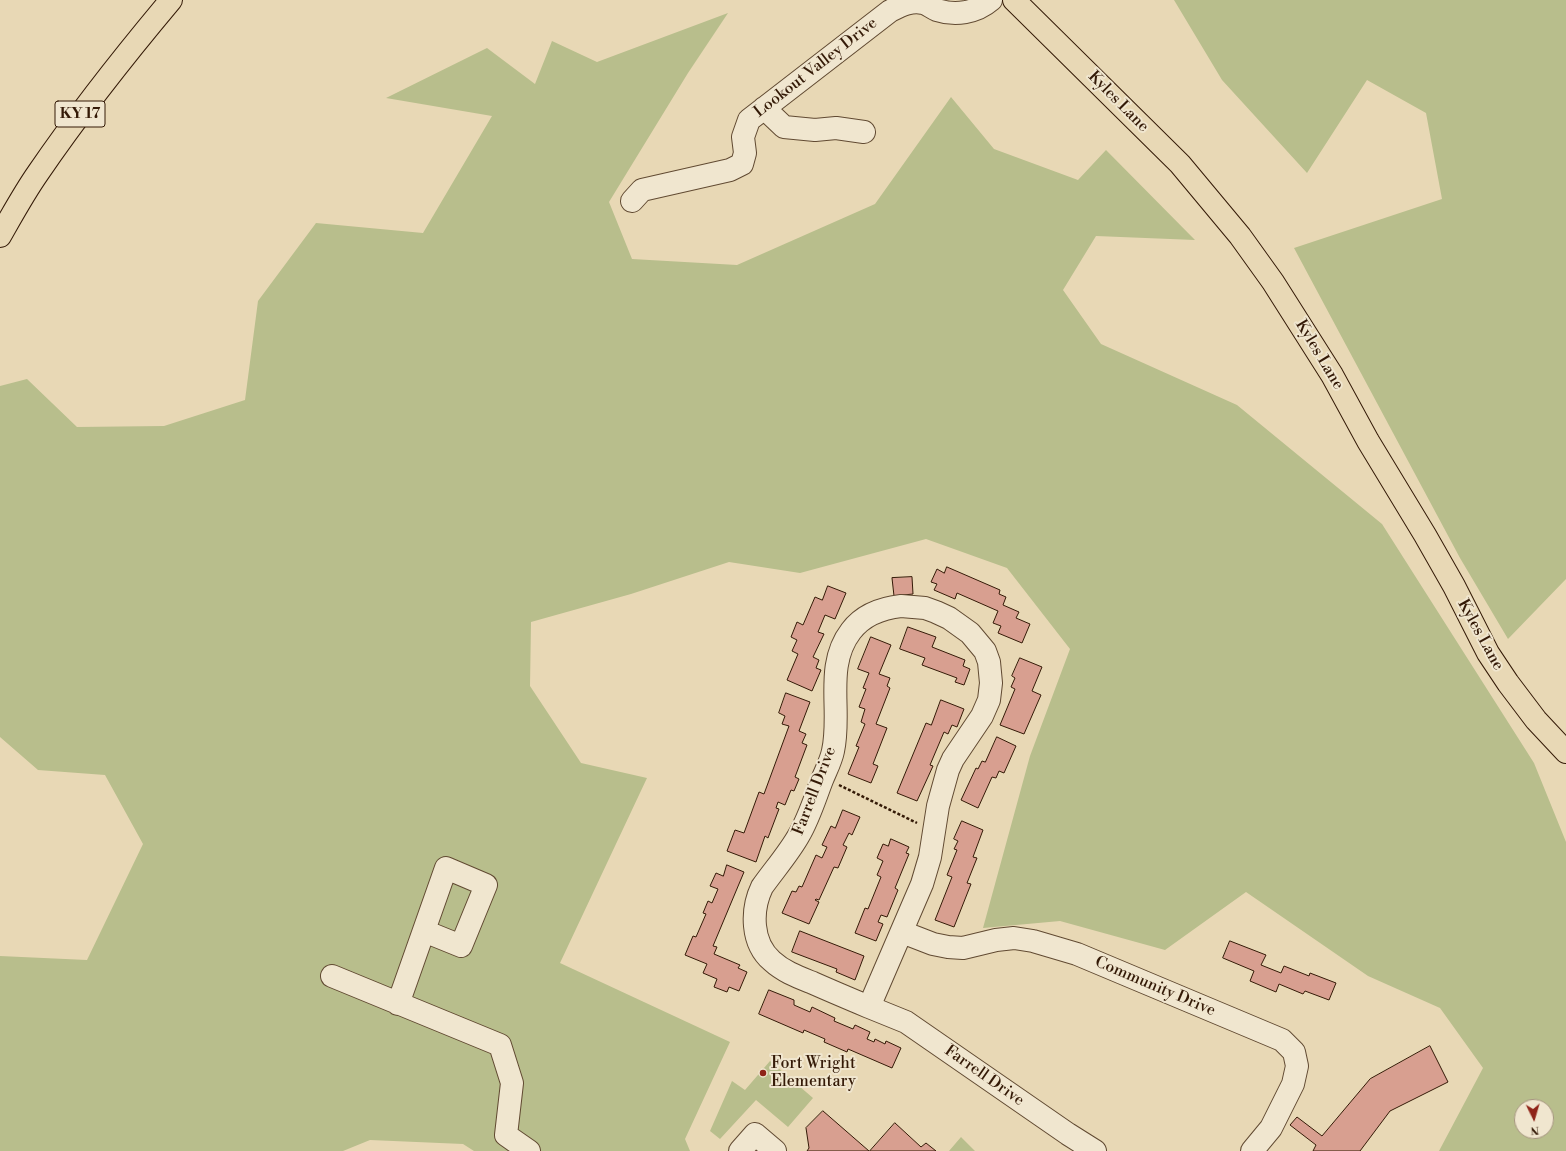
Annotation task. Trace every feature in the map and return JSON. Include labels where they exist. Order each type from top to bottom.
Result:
[{"type":"main road","name":"KY 17","points":[[0,236],[37,175],[83,110],[171,0]]},
{"type":"main road","name":"Kyles Lane","points":[[1014,0],[1180,164],[1240,236],[1274,282],[1332,375],[1368,441],[1425,535],[1454,586],[1488,653],[1517,696],[1536,720],[1566,752]]},
{"type":"street","name":"Lookout Valley Drive","points":[[632,201],[642,190],[730,170],[742,164],[745,153],[742,137],[749,120],[890,11],[905,3],[922,3],[938,10],[958,13],[970,12],[991,0]]},
{"type":"street","points":[[764,108],[784,127],[815,130],[836,128],[864,132]]},
{"type":"street","name":"Farrell Drive","points":[[869,1007],[922,884],[930,857],[938,806],[948,770],[953,759],[982,716],[989,700],[991,683],[989,662],[985,651],[978,641],[970,633],[942,615],[925,608],[915,606],[890,608],[864,619],[855,626],[845,639],[840,650],[835,675],[835,733],[833,752],[808,818],[799,836],[757,896],[754,919],[755,929],[763,950],[771,960],[784,971],[869,1007],[906,1022],[1095,1151]]},
{"type":"street","points":[[398,1004],[424,931]]},
{"type":"street","name":"Community Drive","points":[[902,932],[933,944],[948,947],[963,948],[996,940],[1014,938],[1033,941],[1077,954],[1282,1040],[1294,1052],[1297,1066],[1293,1084],[1271,1128],[1252,1151]]},
{"type":"street","points":[[332,976],[500,1045],[512,1083],[506,1135],[529,1151]]},
{"type":"street","points":[[740,1151],[755,1134],[775,1151]]},
{"type":"path","points":[[823,777],[934,831]]},
{"type":"green space","points":[[1174,0],[1566,0],[1566,579],[1508,639],[1460,558],[1294,248],[1442,199],[1426,113],[1367,80],[1307,173],[1222,80]]},
{"type":"green space","points":[[728,13],[688,73],[609,202],[632,259],[737,265],[875,204],[951,97],[994,149],[1078,180],[1106,150],[1195,240],[1096,236],[1063,290],[1101,344],[1237,405],[1382,524],[1534,763],[1566,842],[1566,1151],[1439,1151],[1483,1068],[1440,1008],[1368,976],[1246,892],[1165,950],[1060,921],[983,928],[1030,756],[1070,649],[1007,568],[926,539],[800,573],[729,562],[631,594],[531,622],[530,686],[581,763],[647,778],[560,963],[730,1042],[685,1139],[690,1151],[474,1151],[463,1144],[370,1140],[343,1151],[0,1151],[0,956],[87,960],[143,844],[105,775],[38,770],[0,737],[0,386],[27,379],[77,427],[164,426],[245,400],[258,301],[316,223],[423,233],[492,116],[386,98],[487,48],[535,84],[552,41],[597,62]]},
{"type":"green space","points":[[770,1061],[813,1098],[788,1127],[756,1100],[720,1139],[710,1131],[732,1081],[745,1090]]},
{"type":"green space","points":[[961,1137],[975,1151],[949,1151]]},
{"type":"building","points":[[947,567],[1000,590],[999,594],[1006,597],[1003,605],[1019,612],[1016,618],[1030,624],[1022,643],[998,633],[1001,626],[993,623],[998,611],[957,593],[955,599],[934,590],[937,584],[931,582],[937,569],[944,573]]},
{"type":"building","points":[[912,577],[913,594],[894,596],[892,578]]},
{"type":"building","points":[[828,586],[846,593],[835,619],[825,615],[818,632],[824,634],[813,657],[819,660],[816,668],[821,670],[812,691],[787,680],[798,654],[792,651],[797,640],[791,637],[797,622],[803,625],[815,597],[822,600]]},
{"type":"building","points":[[908,627],[936,637],[932,647],[965,660],[963,666],[970,669],[964,685],[955,682],[957,678],[922,665],[925,658],[900,649]]},
{"type":"building","points":[[871,637],[891,645],[879,674],[890,678],[887,686],[890,688],[876,724],[887,728],[873,764],[878,766],[871,783],[848,774],[859,747],[856,746],[865,724],[861,722],[865,709],[859,707],[866,689],[863,688],[869,673],[858,669]]},
{"type":"building","points":[[1020,658],[1042,667],[1032,691],[1041,695],[1024,734],[1000,725],[1015,689],[1011,687],[1015,678],[1012,676]]},
{"type":"building","points":[[786,693],[810,702],[799,731],[806,734],[802,743],[807,745],[795,777],[799,779],[794,791],[791,790],[785,805],[778,802],[776,808],[779,809],[768,838],[765,836],[756,862],[727,851],[735,830],[744,833],[759,792],[764,794],[789,726],[782,724],[785,716],[779,713]]},
{"type":"building","points":[[941,700],[964,709],[957,727],[952,725],[948,734],[944,732],[930,765],[933,766],[917,801],[897,793],[926,723],[931,725]]},
{"type":"building","points":[[997,737],[1016,746],[1004,773],[999,771],[996,778],[992,777],[978,808],[961,800],[976,768],[978,769],[982,761],[985,762]]},
{"type":"building","points":[[843,810],[860,817],[852,835],[849,833],[843,845],[847,847],[838,868],[834,867],[819,900],[815,900],[819,902],[809,924],[782,913],[792,891],[796,892],[799,886],[802,887],[816,855],[822,858],[827,847],[822,845],[831,826],[835,828]]},
{"type":"building","points":[[962,821],[983,830],[973,857],[977,858],[967,883],[971,884],[954,927],[935,920],[952,877],[947,875],[957,850],[954,849],[958,841],[954,839]]},
{"type":"building","points":[[891,839],[909,847],[906,853],[909,854],[895,888],[898,890],[887,917],[881,915],[878,922],[883,924],[876,941],[855,933],[865,908],[868,909],[881,877],[877,875],[883,861],[877,858],[883,844],[888,846]]},
{"type":"building","points":[[727,865],[744,872],[713,946],[717,947],[714,954],[740,965],[738,968],[747,972],[739,991],[729,987],[727,992],[714,987],[717,979],[703,973],[707,964],[685,955],[693,936],[696,937],[706,914],[703,913],[708,901],[712,903],[718,889],[710,886],[716,873],[723,876]]},
{"type":"building","points":[[800,931],[864,956],[855,980],[836,972],[837,969],[792,952]]},
{"type":"building","points":[[1230,941],[1266,955],[1261,965],[1281,973],[1284,966],[1309,976],[1310,973],[1336,983],[1329,1000],[1305,991],[1303,994],[1279,984],[1276,992],[1250,981],[1254,971],[1223,958]]},
{"type":"building","points":[[769,990],[794,1000],[794,1005],[810,1012],[812,1007],[835,1018],[834,1021],[853,1029],[855,1025],[870,1032],[867,1039],[874,1042],[875,1039],[885,1044],[886,1041],[901,1048],[892,1068],[848,1049],[847,1052],[824,1042],[825,1039],[804,1030],[803,1033],[759,1014]]},
{"type":"building","points":[[1430,1046],[1448,1082],[1390,1111],[1360,1151],[1313,1151],[1316,1145],[1290,1125],[1297,1117],[1322,1136],[1370,1079]]},
{"type":"building","name":"Fort Wright Elementary","points":[[823,1111],[869,1151],[807,1151],[809,1148],[806,1128]]},
{"type":"building","points":[[895,1123],[921,1147],[926,1143],[936,1151],[870,1151]]},
{"type":"place","name":"Fort Wright Elementary","points":[[763,1073]]}]
